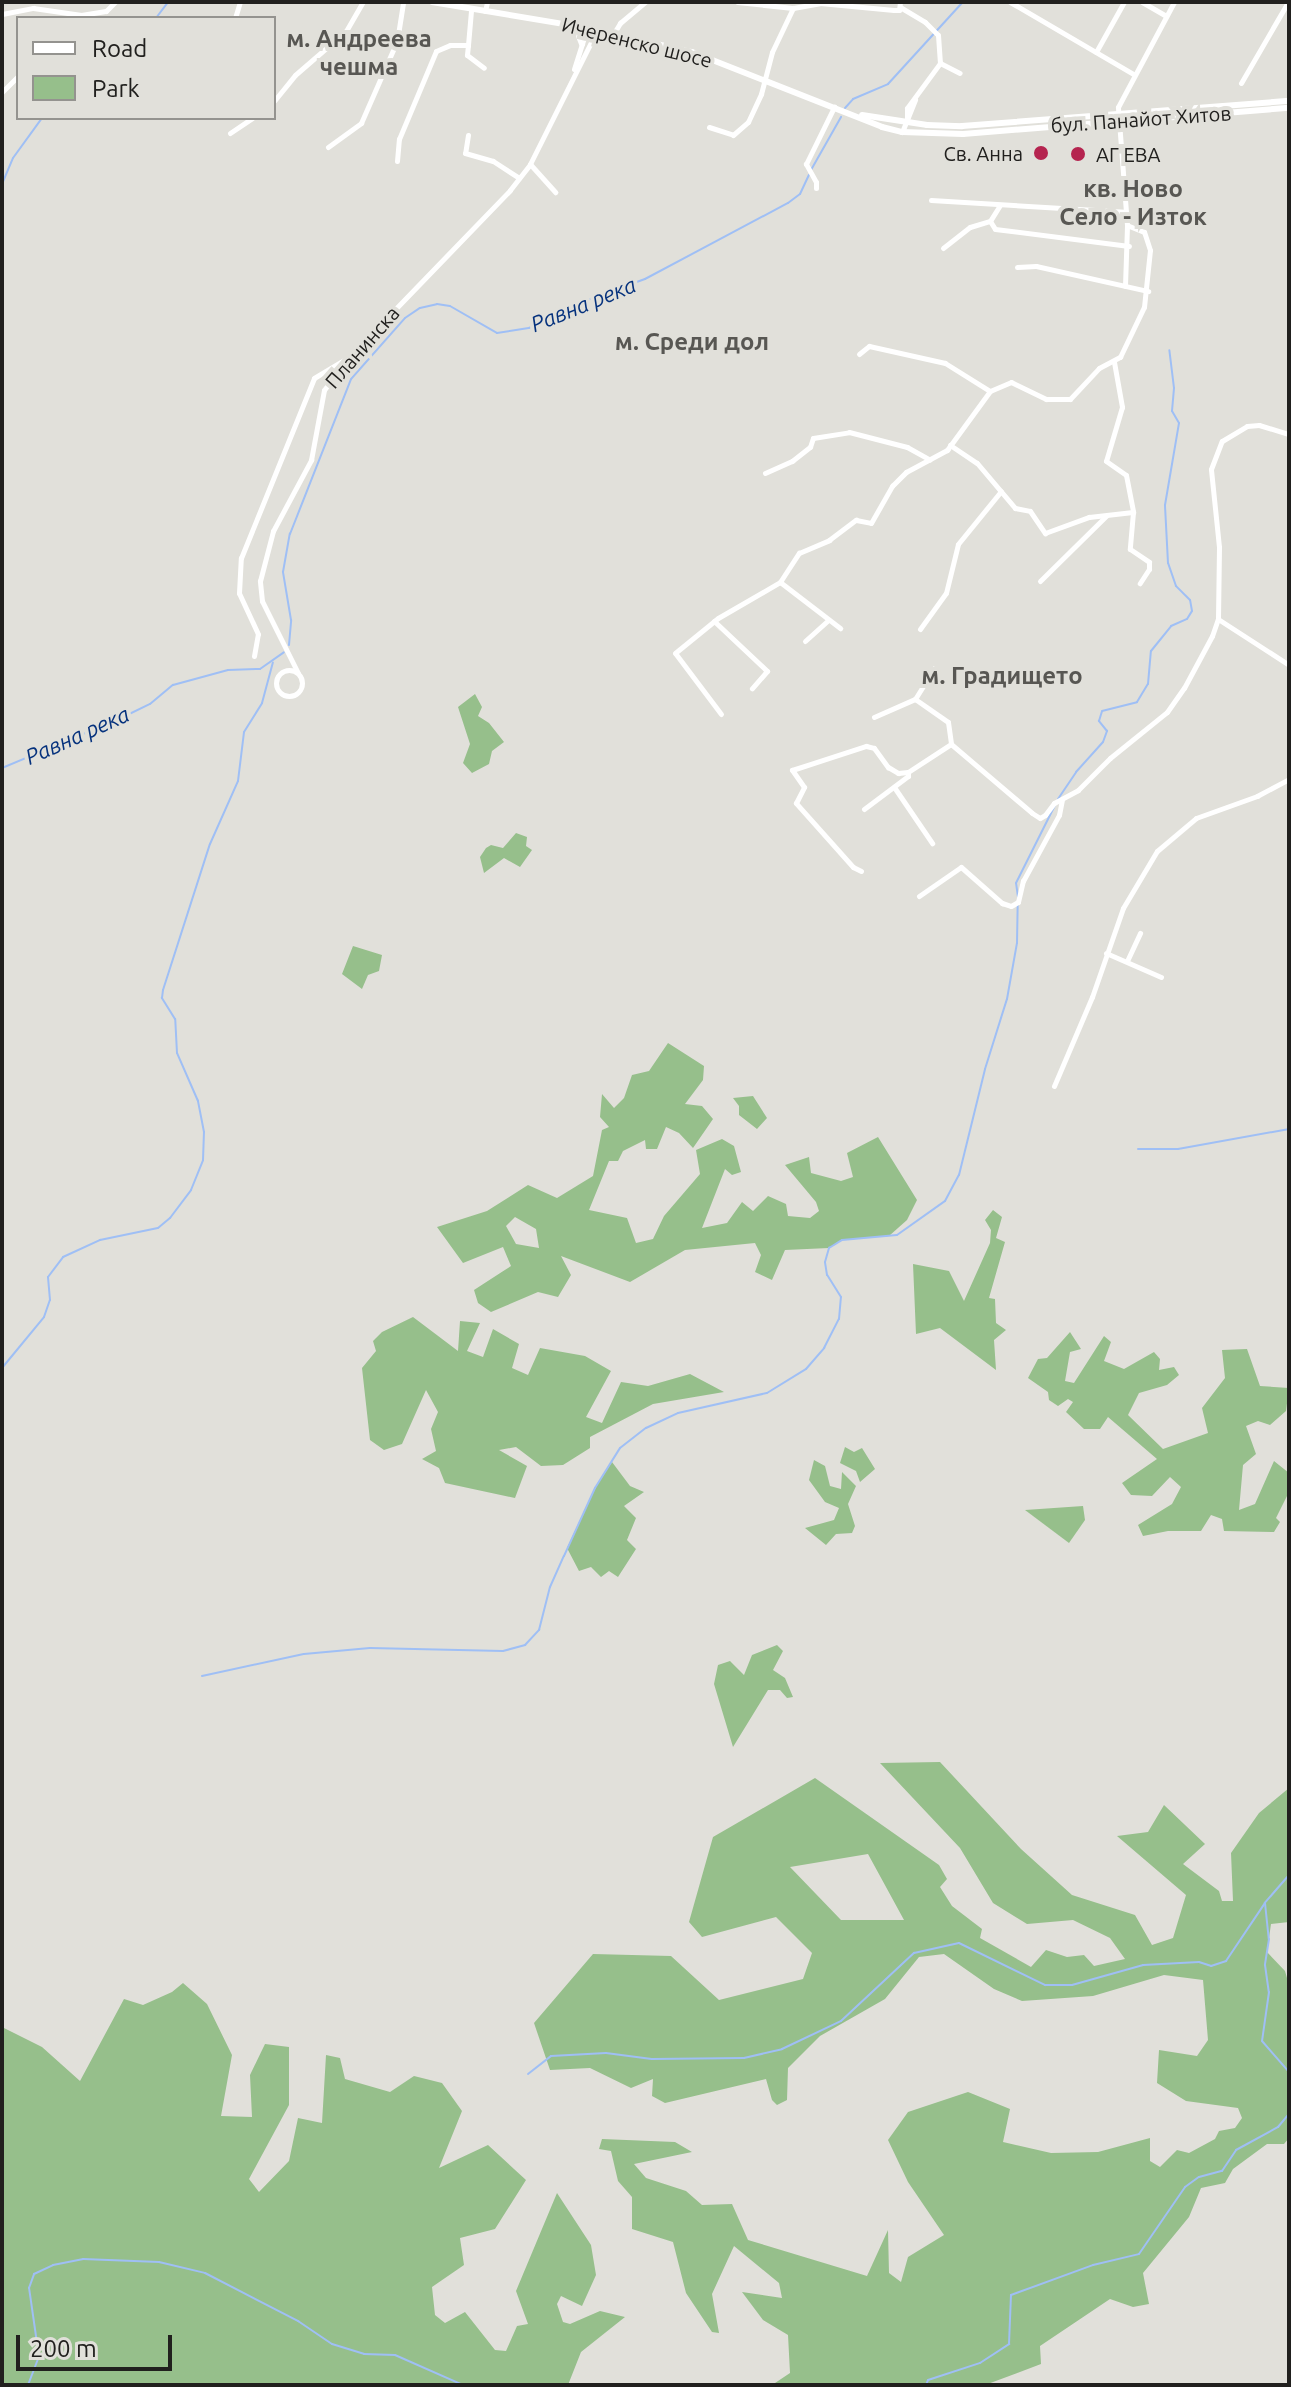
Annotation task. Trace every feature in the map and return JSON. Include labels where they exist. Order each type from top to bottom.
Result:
[{"type":"street","points":[[82,16],[106,11],[115,2]]},
{"type":"street","points":[[276,99],[295,75],[346,31],[363,2]]},
{"type":"street","points":[[328,147],[361,123],[397,41],[403,2]]},
{"type":"street","name":"Ичеренско шосе","points":[[432,2],[614,33],[692,52],[835,106]]},
{"type":"street","points":[[485,11],[487,2]]},
{"type":"street","points":[[614,33],[620,23],[645,2]]},
{"type":"street","points":[[737,2],[793,8],[820,3],[894,10],[900,5],[936,32],[940,63],[915,99],[902,132]]},
{"type":"street","points":[[1010,2],[1133,74]]},
{"type":"street","points":[[1096,52],[1124,2]]},
{"type":"street","points":[[1142,2],[1166,16]]},
{"type":"street","points":[[1125,286],[1129,246],[1118,116],[1133,74],[1174,2]]},
{"type":"street","points":[[1241,83],[1288,2]]},
{"type":"street","points":[[2,14],[33,8],[72,16]]},
{"type":"street","points":[[709,127],[726,136],[740,130],[753,114],[772,52],[793,8]]},
{"type":"street","points":[[471,9],[467,55],[484,68]]},
{"type":"street","points":[[566,24],[578,34],[582,44]]},
{"type":"street","points":[[571,80],[587,28]]},
{"type":"street","points":[[571,80],[597,30]]},
{"type":"street","points":[[397,161],[399,139],[436,51],[450,45],[468,45]]},
{"type":"street","points":[[940,63],[960,73]]},
{"type":"street","name":"Планинска","points":[[298,673],[262,601],[262,565],[283,508],[311,460],[324,390],[348,358],[519,178],[530,164],[571,80]]},
{"type":"street","name":"бул. Панайот Хитов","points":[[835,106],[882,127],[902,132],[963,134],[1289,101]]},
{"type":"street","points":[[816,188],[806,164],[835,106]]},
{"type":"street","name":"бул. Панайот Хитов","points":[[853,113],[907,122],[962,126],[1289,108]]},
{"type":"street","points":[[230,133],[249,120]]},
{"type":"street","points":[[468,135],[465,153],[493,161],[519,178]]},
{"type":"street","points":[[530,164],[555,192]]},
{"type":"street","points":[[931,200],[1125,212]]},
{"type":"street","points":[[943,248],[970,227],[990,221],[1000,205]]},
{"type":"street","points":[[990,221],[995,229],[1129,246]]},
{"type":"street","points":[[721,714],[675,653],[714,621],[780,582],[799,553],[829,540],[856,520],[871,523],[892,486],[906,472],[931,460],[950,445],[990,391],[1011,382],[1040,397],[1070,399],[1099,368],[1114,362],[1137,327],[1148,291],[1148,238],[1138,227],[1127,225]]},
{"type":"street","points":[[1017,267],[1036,266],[1148,291]]},
{"type":"street","points":[[859,354],[869,346],[945,363],[990,391]]},
{"type":"street","points":[[254,656],[258,634],[239,593],[241,558],[314,378],[336,361],[348,358]]},
{"type":"street","points":[[1114,362],[1122,407],[1106,461],[1126,475],[1133,512],[1130,549],[1149,562],[1149,569],[1140,583]]},
{"type":"street","points":[[915,699],[948,722],[951,744],[1040,818],[1054,803],[1089,781],[1110,758],[1167,712],[1193,673],[1218,619],[1213,460],[1222,441],[1247,426],[1268,425],[1289,434]]},
{"type":"street","points":[[765,473],[792,461],[810,447],[813,438],[849,432],[907,447],[931,460]]},
{"type":"street","points":[[950,445],[977,463],[1015,508],[1030,511],[1045,533],[1068,522],[1133,512]]},
{"type":"street","points":[[920,629],[946,593],[958,544],[1001,491]]},
{"type":"street","points":[[1040,581],[1107,516]]},
{"type":"street","points":[[780,582],[840,628]]},
{"type":"street","points":[[1218,619],[1289,665]]},
{"type":"street","points":[[805,641],[828,620]]},
{"type":"street","points":[[714,621],[767,671],[752,688]]},
{"type":"street","points":[[284,672],[298,673],[303,682],[301,691],[286,696],[276,684],[289,655]]},
{"type":"street","points":[[874,717],[915,699],[934,669]]},
{"type":"street","points":[[864,809],[894,787],[908,772],[951,744]]},
{"type":"street","points":[[861,871],[853,867],[796,803],[804,787],[792,770],[866,746],[874,748],[888,767],[898,773],[908,772]]},
{"type":"street","points":[[1054,1086],[1135,885],[1157,851],[1175,833],[1212,809],[1257,796],[1289,779]]},
{"type":"street","points":[[894,787],[932,843]]},
{"type":"street","points":[[919,896],[961,867],[1002,903],[1011,906],[1019,899],[1023,881],[1059,815],[1062,798]]},
{"type":"street","points":[[1127,961],[1140,933]]},
{"type":"street","points":[[1106,953],[1161,977]]},
{"type":"green space","points":[[475,694],[482,707],[478,716],[489,723],[504,742],[492,751],[489,764],[472,773],[463,763],[470,744],[458,707]]},
{"type":"green space","points":[[516,833],[527,837],[526,846],[532,850],[520,867],[504,858],[484,873],[480,857],[486,848],[491,845],[503,848]]},
{"type":"green space","points":[[353,946],[382,955],[379,971],[368,975],[362,989],[342,974]]},
{"type":"green space","points":[[668,1043],[704,1066],[703,1080],[685,1104],[702,1106],[713,1119],[693,1148],[679,1133],[666,1127],[657,1149],[646,1149],[645,1140],[623,1151],[618,1161],[609,1161],[589,1210],[627,1218],[636,1243],[653,1239],[664,1216],[700,1174],[696,1150],[722,1139],[734,1146],[741,1172],[732,1175],[725,1169],[702,1228],[727,1223],[742,1202],[753,1211],[768,1196],[786,1204],[788,1216],[810,1218],[819,1211],[816,1202],[785,1165],[809,1157],[811,1173],[841,1181],[853,1177],[847,1153],[878,1137],[917,1200],[907,1220],[889,1236],[842,1240],[829,1248],[785,1250],[772,1280],[755,1272],[761,1255],[755,1243],[685,1250],[630,1282],[561,1256],[571,1275],[558,1297],[538,1292],[491,1312],[478,1303],[474,1290],[511,1266],[503,1247],[463,1263],[437,1227],[487,1211],[528,1185],[557,1198],[593,1176],[602,1130],[609,1127],[600,1117],[602,1094],[614,1108],[624,1098],[632,1075],[649,1071]],"holes":[[[515,1217],[536,1229],[539,1248],[516,1244],[506,1226]]]},
{"type":"green space","points":[[753,1096],[767,1118],[757,1129],[739,1115],[739,1106],[733,1098]]},
{"type":"green space","points":[[993,1210],[1002,1217],[996,1238],[1005,1242],[989,1298],[995,1299],[996,1323],[1006,1330],[994,1340],[996,1370],[940,1328],[916,1334],[913,1264],[949,1271],[964,1301],[990,1243],[991,1230],[985,1220]]},
{"type":"green space","points":[[413,1317],[458,1351],[460,1321],[480,1323],[467,1351],[483,1357],[493,1329],[519,1344],[512,1368],[528,1375],[540,1348],[585,1356],[611,1371],[586,1417],[602,1423],[621,1382],[648,1386],[690,1374],[724,1392],[653,1404],[590,1437],[590,1448],[563,1465],[541,1466],[516,1447],[499,1450],[527,1466],[515,1498],[445,1483],[439,1468],[422,1459],[436,1451],[431,1429],[438,1412],[426,1390],[402,1444],[384,1450],[370,1440],[362,1368],[376,1351],[373,1341],[382,1332]]},
{"type":"green space","points":[[1070,1332],[1081,1349],[1070,1352],[1065,1381],[1074,1383],[1104,1336],[1111,1342],[1104,1361],[1124,1369],[1154,1352],[1160,1359],[1159,1370],[1174,1367],[1179,1375],[1167,1385],[1139,1393],[1128,1415],[1163,1449],[1208,1433],[1202,1408],[1225,1378],[1222,1350],[1247,1349],[1260,1386],[1289,1388],[1286,1411],[1270,1425],[1258,1421],[1246,1426],[1256,1454],[1243,1465],[1239,1510],[1255,1504],[1274,1461],[1289,1473],[1289,1492],[1276,1518],[1280,1522],[1274,1532],[1224,1531],[1222,1519],[1211,1515],[1201,1531],[1168,1531],[1143,1536],[1138,1525],[1172,1504],[1181,1487],[1170,1477],[1152,1496],[1131,1495],[1122,1483],[1157,1459],[1108,1417],[1100,1429],[1084,1429],[1066,1412],[1073,1402],[1068,1399],[1058,1406],[1049,1400],[1048,1392],[1028,1378],[1038,1359],[1047,1358]]},
{"type":"green space","points":[[845,1447],[854,1452],[862,1448],[875,1469],[860,1482],[856,1471],[840,1463]]},
{"type":"green space","points":[[814,1460],[825,1466],[830,1486],[841,1489],[842,1472],[856,1486],[848,1504],[855,1526],[852,1533],[836,1534],[826,1545],[805,1528],[834,1520],[839,1508],[825,1502],[809,1480]]},
{"type":"green space","points":[[612,1462],[630,1486],[644,1492],[624,1506],[636,1518],[627,1540],[636,1549],[618,1577],[609,1571],[601,1577],[591,1567],[579,1571],[567,1548],[595,1488]]},
{"type":"green space","points":[[1083,1506],[1085,1520],[1069,1543],[1025,1510]]},
{"type":"green space","points":[[777,1645],[783,1651],[773,1670],[785,1678],[793,1697],[787,1698],[780,1690],[768,1690],[733,1747],[714,1684],[718,1665],[730,1661],[744,1675],[752,1655]]},
{"type":"green space","points":[[940,1762],[1021,1849],[1072,1895],[1135,1915],[1152,1945],[1173,1938],[1186,1895],[1117,1836],[1148,1832],[1164,1805],[1205,1844],[1183,1864],[1219,1891],[1222,1901],[1233,1901],[1231,1853],[1259,1813],[1289,1788],[1289,1922],[1271,1924],[1267,1952],[1285,1971],[1289,1985],[1289,2138],[1284,2144],[1267,2144],[1233,2169],[1225,2183],[1201,2188],[1189,2217],[1143,2273],[1149,2304],[1133,2307],[1110,2299],[1040,2346],[1041,2364],[985,2385],[772,2385],[790,2373],[788,2335],[763,2320],[742,2292],[782,2298],[779,2283],[734,2246],[712,2294],[719,2333],[712,2332],[686,2293],[673,2242],[632,2229],[632,2197],[618,2181],[611,2151],[599,2149],[602,2139],[675,2142],[692,2152],[634,2164],[646,2178],[686,2191],[702,2205],[732,2204],[748,2240],[867,2276],[888,2230],[889,2273],[901,2282],[908,2257],[944,2235],[908,2182],[888,2140],[908,2112],[968,2092],[1010,2109],[1003,2142],[1051,2153],[1098,2152],[1150,2138],[1150,2161],[1160,2167],[1177,2150],[1189,2153],[1215,2139],[1219,2131],[1235,2128],[1242,2118],[1238,2108],[1186,2101],[1157,2083],[1159,2050],[1197,2056],[1208,2040],[1203,1980],[1164,1975],[1093,1996],[1022,2001],[994,1989],[944,1954],[919,1957],[885,1999],[820,2036],[788,2068],[787,2100],[777,2105],[772,2100],[766,2079],[665,2103],[652,2096],[653,2079],[631,2088],[590,2068],[550,2070],[534,2023],[593,1954],[671,1956],[719,2000],[803,1979],[812,1953],[776,1917],[702,1937],[689,1922],[713,1837],[815,1778],[939,1865],[947,1879],[940,1887],[952,1906],[982,1929],[980,1938],[1031,1967],[1046,1950],[1067,1957],[1084,1955],[1094,1966],[1125,1959],[1110,1938],[1073,1920],[1027,1924],[993,1903],[960,1848],[880,1763]],"holes":[[[868,1854],[904,1920],[841,1920],[790,1867]]]},
{"type":"green space","points":[[183,1983],[207,2004],[232,2055],[221,2116],[252,2117],[250,2075],[265,2044],[289,2047],[289,2105],[249,2179],[259,2192],[289,2161],[298,2118],[322,2123],[326,2055],[340,2058],[345,2079],[390,2092],[414,2076],[442,2083],[462,2111],[439,2168],[488,2145],[526,2180],[495,2229],[460,2238],[464,2265],[432,2287],[435,2315],[445,2323],[465,2312],[495,2350],[506,2351],[517,2326],[528,2324],[516,2291],[557,2193],[591,2245],[596,2275],[582,2306],[561,2296],[557,2304],[563,2322],[570,2324],[600,2311],[625,2317],[581,2352],[568,2385],[2,2385],[2,2027],[42,2047],[80,2081],[124,1999],[143,2005],[172,1992]]},
{"type":"waterway","points":[[158,16],[168,2]]},
{"type":"waterway","name":"Равна река","points":[[845,108],[853,99],[888,84],[963,2]]},
{"type":"waterway","name":"Равна река","points":[[811,170],[841,117]]},
{"type":"waterway","points":[[2,184],[13,158],[41,120]]},
{"type":"waterway","name":"Равна река","points":[[289,645],[291,620],[283,572],[290,534],[351,379],[405,318],[420,308],[437,304],[450,306],[497,333],[529,328],[582,302],[645,279],[788,203],[800,194],[809,175]]},
{"type":"waterway","points":[[1058,799],[1076,772],[1103,742],[1107,731],[1099,721],[1102,711],[1137,702],[1148,684],[1151,651],[1171,626],[1187,619],[1192,611],[1190,600],[1176,586],[1168,563],[1165,505],[1179,423],[1172,411],[1174,388],[1169,350]]},
{"type":"waterway","name":"Равна река","points":[[2,768],[150,704],[173,685],[228,670],[260,669],[284,652]]},
{"type":"waterway","points":[[2,1368],[44,1317],[50,1300],[48,1277],[63,1257],[100,1240],[158,1228],[170,1218],[191,1190],[203,1160],[204,1132],[198,1101],[177,1053],[175,1019],[162,998],[163,990],[210,844],[238,781],[244,732],[262,703],[273,662]]},
{"type":"waterway","points":[[1018,897],[1016,883],[1055,805]]},
{"type":"waterway","points":[[202,1676],[304,1654],[370,1648],[503,1651],[525,1645],[539,1630],[550,1587],[595,1488],[620,1448],[646,1428],[678,1413],[767,1393],[806,1369],[824,1348],[839,1319],[841,1297],[827,1275],[825,1262],[829,1248],[842,1240],[897,1235],[945,1201],[959,1175],[985,1069],[1007,999],[1017,943],[1018,904]]},
{"type":"waterway","points":[[1138,1149],[1178,1149],[1289,1129]]},
{"type":"waterway","points":[[1289,1875],[1265,1903],[1269,1939],[1265,1965],[1269,1992],[1262,2041],[1289,2072]]},
{"type":"waterway","points":[[528,2074],[551,2056],[606,2053],[652,2059],[744,2058],[782,2049],[841,2021],[914,1953],[959,1943],[1045,1985],[1072,1985],[1143,1965],[1199,1962],[1211,1966],[1226,1961],[1265,1903]]},
{"type":"waterway","points":[[926,2385],[928,2380],[980,2363],[1009,2344],[1011,2295],[1093,2265],[1139,2254],[1185,2187],[1199,2177],[1222,2171],[1236,2150],[1278,2127],[1289,2114]]},
{"type":"waterway","points":[[28,2385],[39,2357],[29,2288],[34,2274],[53,2265],[83,2259],[159,2262],[205,2273],[298,2321],[332,2344],[364,2354],[395,2355],[463,2385]]},
{"type":"place","name":"Св. Анна","points":[[1041,153]]},
{"type":"place","name":"АГ ЕВА","points":[[1078,154]]},
{"type":"district","name":"м. Андреева чешма","points":[[359,53]]},
{"type":"district","name":"кв. Ново Село - Изток","points":[[1133,203]]},
{"type":"district","name":"м. Среди дол","points":[[692,342]]},
{"type":"district","name":"м. Градището","points":[[1002,676]]}]
